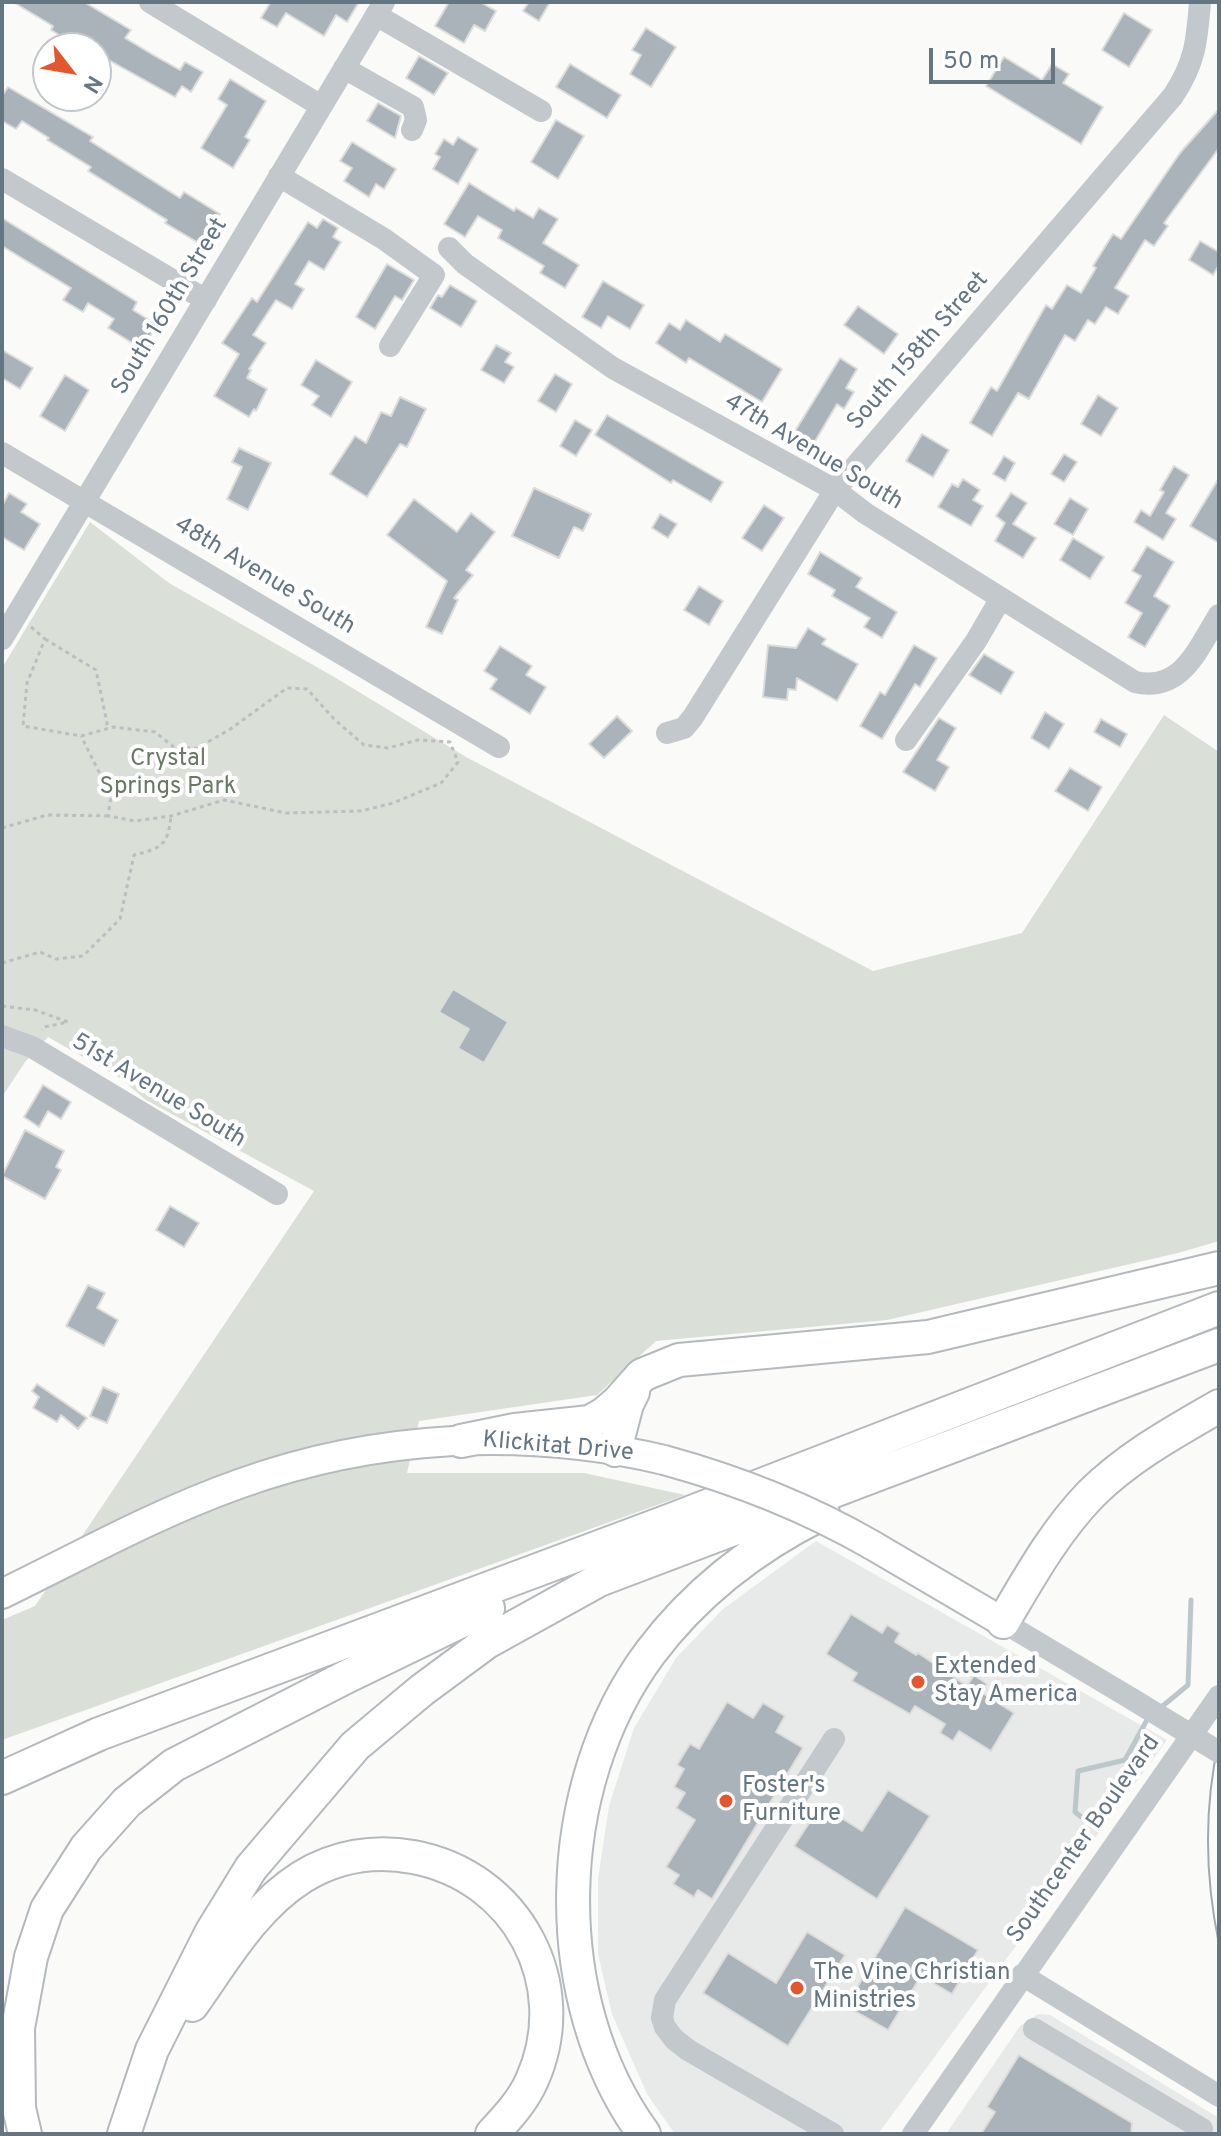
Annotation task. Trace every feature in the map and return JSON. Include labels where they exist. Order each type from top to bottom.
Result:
[{"type":"highway","points":[[461,1441],[515,1430],[590,1422],[618,1402],[642,1375],[679,1360],[928,1337],[1219,1268]]},
{"type":"highway","points":[[2,1778],[99,1734],[671,1520],[1219,1308]]},
{"type":"highway","points":[[124,2134],[152,2050],[211,1933],[251,1868],[355,1746],[422,1690],[487,1642],[599,1580],[1219,1345]]},
{"type":"highway","points":[[644,2134],[603,2062],[584,2009],[574,1942],[572,1894],[581,1819],[597,1754],[618,1703],[650,1653],[688,1609],[732,1568],[789,1530],[861,1495],[1219,1345]]},
{"type":"highway","points":[[615,1450],[627,1404],[642,1375]]},
{"type":"highway","points":[[1003,1622],[1058,1535],[1091,1495],[1151,1445],[1219,1406]]},
{"type":"highway","points":[[25,2134],[19,2108],[18,2028],[31,1957],[47,1909],[86,1848],[127,1802],[174,1765],[346,1677],[671,1520]]},
{"type":"highway","points":[[2,1793],[99,1734]]},
{"type":"highway","points":[[152,2050],[187,2012],[262,1909],[304,1876],[329,1863],[362,1855],[397,1854],[433,1861],[474,1881],[507,1907],[533,1947],[543,1975],[546,2008],[544,2043],[532,2081],[512,2113],[492,2134]]},
{"type":"main road","name":"Klickitat Drive","points":[[2,1594],[159,1517],[240,1483],[346,1454],[388,1447],[461,1441],[525,1441],[615,1450],[664,1460],[771,1495],[872,1545],[1003,1622]]},
{"type":"street","points":[[150,2],[321,106]]},
{"type":"street","name":"South 158th Street","points":[[667,733],[684,728],[693,717],[835,490],[1173,96],[1188,73],[1197,38],[1200,2]]},
{"type":"street","points":[[380,8],[541,111]]},
{"type":"street","name":"South 160th Street","points":[[2,639],[380,8]]},
{"type":"street","points":[[344,68],[413,107],[416,120],[412,130]]},
{"type":"street","points":[[279,176],[384,239],[434,275],[390,346]]},
{"type":"street","points":[[2,179],[206,300]]},
{"type":"street","name":"47th Avenue South","points":[[449,248],[465,264],[613,368],[835,490],[865,513],[1135,682],[1159,684],[1175,678],[1219,615]]},
{"type":"street","name":"48th Avenue South","points":[[2,453],[499,747]]},
{"type":"street","points":[[906,740],[976,641],[1001,598]]},
{"type":"street","name":"51st Avenue South","points":[[6,1037],[32,1047],[277,1194]]},
{"type":"street","name":"Klickitat Drive","points":[[1003,1622],[1219,1752]]},
{"type":"street","name":"Southcenter Boulevard","points":[[913,2134],[1219,1696]]},
{"type":"street","points":[[833,2134],[688,2050],[665,2027],[661,2012],[665,2000],[834,1739]]},
{"type":"street","points":[[1022,1975],[1219,2096]]},
{"type":"street","points":[[1034,2029],[1202,2129],[1199,2134]]},
{"type":"street","points":[[1117,2079],[1138,2046]]},
{"type":"path","points":[[17,613],[45,639],[96,670],[108,728]]},
{"type":"path","points":[[2,828],[47,815],[108,816],[135,821],[171,816],[224,800],[286,813],[361,811],[393,803],[441,783],[458,762],[450,742],[418,740],[388,748],[364,745],[334,719],[307,689],[287,688],[229,730],[197,748],[175,748],[155,732],[108,728],[81,736],[23,726],[27,683],[45,639]]},
{"type":"path","points":[[81,736],[111,796],[108,816]]},
{"type":"path","points":[[2,963],[40,952],[56,959],[83,956],[120,919],[134,855],[154,850],[169,836],[171,816]]},
{"type":"path","points":[[2,1006],[35,1010],[68,1022],[44,1027],[32,1047]]},
{"type":"shaded area","points":[[816,1541],[1167,1740],[878,2134],[675,2134],[647,2094],[612,2014],[598,1954],[598,1879],[609,1806],[634,1728],[676,1658],[723,1609]]},
{"type":"shaded area","points":[[1038,2014],[1050,2015],[1219,2118],[1219,2134],[946,2134],[1020,2026]]},
{"type":"green space","name":"Crystal Springs Park","points":[[90,522],[169,583],[336,678],[466,757],[873,971],[1022,933],[1164,715],[1219,752],[1219,1241],[887,1320],[656,1341],[597,1395],[419,1421],[407,1473],[584,1473],[685,1495],[2,1740],[2,1620],[35,1606],[314,1191],[146,1100],[120,1078],[48,1037],[25,1062],[2,1097],[2,668]]},
{"type":"building","points":[[13,2],[84,2],[131,30],[125,38],[155,56],[180,70],[185,62],[203,72],[191,92],[182,86],[175,97],[112,62],[112,32],[54,32],[51,30],[53,26]]},
{"type":"building","points":[[268,2],[359,2],[347,22],[336,15],[324,36],[286,13],[277,27],[261,18]]},
{"type":"building","points":[[449,2],[480,2],[496,11],[485,31],[474,25],[464,43],[435,26]]},
{"type":"building","points":[[529,2],[550,2],[539,21],[523,11]]},
{"type":"building","points":[[1124,13],[1152,30],[1129,67],[1102,50]]},
{"type":"building","points":[[646,28],[676,47],[651,87],[630,74],[641,55],[632,50]]},
{"type":"building","points":[[419,56],[448,73],[434,95],[406,78]]},
{"type":"building","points":[[1004,57],[1042,80],[1052,64],[1069,74],[1063,83],[1103,107],[1081,144],[986,86]]},
{"type":"building","points":[[570,64],[621,95],[607,118],[556,87]]},
{"type":"building","points":[[230,79],[266,101],[245,137],[250,140],[233,168],[201,148],[227,105],[218,99]]},
{"type":"building","points":[[8,87],[32,101],[32,112],[50,112],[93,137],[90,141],[180,198],[184,192],[220,214],[202,245],[88,171],[91,167],[22,121],[16,129],[2,121],[2,96]]},
{"type":"building","points":[[378,103],[401,116],[395,138],[367,121]]},
{"type":"building","points":[[1219,109],[1219,148],[1164,223],[1168,226],[1154,246],[1145,240],[1115,288],[1129,296],[1118,314],[1106,307],[1095,324],[1088,320],[1075,341],[1065,335],[1029,399],[1018,393],[992,436],[970,423],[991,387],[997,391],[1046,305],[1052,309],[1067,285],[1081,293],[1113,234],[1121,239],[1180,153]]},
{"type":"building","points":[[556,120],[584,136],[558,179],[531,162]]},
{"type":"building","points":[[458,137],[478,149],[458,184],[433,169],[440,157],[435,154],[444,139],[453,145]]},
{"type":"building","points":[[352,142],[396,169],[384,189],[376,184],[369,197],[344,181],[352,168],[340,161]]},
{"type":"building","points":[[469,183],[514,211],[516,208],[533,218],[539,208],[558,219],[543,243],[579,265],[565,288],[540,273],[544,266],[498,238],[502,230],[478,216],[465,237],[444,224]]},
{"type":"building","points":[[2,218],[137,302],[133,310],[157,325],[142,349],[108,328],[114,319],[88,303],[83,312],[63,300],[71,288],[2,246]]},
{"type":"building","points":[[323,219],[338,228],[333,237],[341,242],[324,270],[309,261],[295,284],[304,289],[292,309],[276,300],[253,335],[266,343],[249,369],[247,378],[267,389],[256,411],[254,409],[249,417],[214,396],[239,354],[222,343],[252,298],[257,302],[308,222],[317,228]]},
{"type":"building","points":[[1200,241],[1219,252],[1219,265],[1213,275],[1189,260]]},
{"type":"building","points":[[387,264],[414,280],[402,300],[395,296],[375,329],[356,317]]},
{"type":"building","points":[[603,281],[644,305],[630,329],[608,316],[601,328],[582,317]]},
{"type":"building","points":[[450,285],[477,301],[461,327],[430,308],[438,295],[442,297]]},
{"type":"building","points":[[858,306],[898,334],[884,354],[844,325]]},
{"type":"building","points":[[686,320],[720,342],[725,334],[782,369],[762,402],[689,358],[686,363],[656,343],[669,323],[680,330]]},
{"type":"building","points":[[496,345],[511,353],[505,362],[514,367],[504,383],[481,370]]},
{"type":"building","points":[[2,350],[33,368],[20,389],[2,378]]},
{"type":"building","points":[[840,358],[857,369],[846,388],[854,392],[844,409],[837,404],[811,448],[792,436]]},
{"type":"building","points":[[316,360],[352,382],[331,417],[312,405],[319,396],[301,385]]},
{"type":"building","points":[[555,374],[572,384],[556,412],[538,401]]},
{"type":"building","points":[[65,375],[89,390],[65,431],[40,416]]},
{"type":"building","points":[[1098,395],[1118,408],[1101,436],[1081,424]]},
{"type":"building","points":[[400,397],[426,409],[407,447],[400,444],[367,497],[330,474],[355,436],[366,443],[381,412],[391,416]]},
{"type":"building","points":[[607,415],[723,482],[711,502],[673,480],[671,483],[595,435]]},
{"type":"building","points":[[575,420],[592,430],[576,456],[560,446]]},
{"type":"building","points":[[922,434],[949,450],[933,477],[906,461]]},
{"type":"building","points":[[239,448],[271,463],[248,510],[227,499],[242,467],[232,462]]},
{"type":"building","points":[[1064,454],[1077,462],[1064,482],[1051,474]]},
{"type":"building","points":[[1004,456],[1015,463],[1005,481],[993,474]]},
{"type":"building","points":[[1174,466],[1189,475],[1166,513],[1176,519],[1163,540],[1134,522],[1141,510],[1150,516]]},
{"type":"building","points":[[1219,478],[1219,543],[1190,526]]},
{"type":"building","points":[[963,479],[980,490],[973,500],[983,506],[971,526],[938,507],[952,484],[958,487]]},
{"type":"building","points":[[534,488],[591,514],[583,531],[574,527],[559,558],[512,536]]},
{"type":"building","points":[[9,493],[27,504],[21,512],[40,524],[24,550],[2,537],[2,506]]},
{"type":"building","points":[[1011,493],[1027,503],[1013,524],[1036,538],[1023,558],[995,541],[1005,523],[996,516]]},
{"type":"building","points":[[1070,498],[1088,509],[1073,535],[1054,524]]},
{"type":"building","points":[[414,499],[457,532],[471,513],[495,532],[466,570],[473,575],[454,598],[458,600],[442,634],[426,627],[447,581],[387,535]]},
{"type":"building","points":[[764,505],[784,518],[762,551],[742,538]]},
{"type":"building","points":[[660,514],[677,524],[668,538],[652,528]]},
{"type":"building","points":[[1073,538],[1104,557],[1090,579],[1060,560]]},
{"type":"building","points":[[1147,546],[1174,562],[1154,596],[1170,606],[1145,647],[1128,637],[1142,613],[1125,603],[1141,576],[1132,571]]},
{"type":"building","points":[[820,552],[862,578],[856,587],[897,612],[882,638],[864,627],[870,618],[832,596],[835,590],[808,574]]},
{"type":"building","points":[[699,586],[723,601],[709,625],[684,610]]},
{"type":"building","points":[[808,628],[826,639],[822,644],[858,664],[837,701],[797,678],[796,690],[788,689],[787,700],[763,697],[768,645],[796,648]]},
{"type":"building","points":[[914,645],[937,658],[920,687],[915,684],[882,739],[860,726],[880,692],[885,695]]},
{"type":"building","points":[[500,646],[532,666],[526,675],[546,687],[530,714],[490,689],[497,679],[484,671]]},
{"type":"building","points":[[984,654],[1014,672],[1001,694],[969,675]]},
{"type":"building","points":[[1045,712],[1064,724],[1049,749],[1031,738]]},
{"type":"building","points":[[617,716],[632,731],[604,758],[589,744]]},
{"type":"building","points":[[939,718],[956,728],[937,760],[949,767],[935,791],[903,772]]},
{"type":"building","points":[[1101,719],[1127,734],[1120,747],[1094,732]]},
{"type":"building","points":[[1070,768],[1102,787],[1088,811],[1055,791]]},
{"type":"building","points":[[453,989],[508,1022],[484,1063],[458,1048],[469,1029],[439,1012]]},
{"type":"building","points":[[43,1085],[71,1102],[61,1119],[48,1111],[39,1127],[24,1117]]},
{"type":"building","points":[[25,1130],[64,1151],[56,1167],[61,1170],[45,1199],[2,1176]]},
{"type":"building","points":[[170,1206],[199,1223],[184,1247],[156,1230]]},
{"type":"building","points":[[88,1285],[105,1293],[97,1308],[118,1320],[104,1346],[66,1326]]},
{"type":"building","points":[[37,1384],[87,1418],[78,1429],[61,1415],[57,1422],[33,1408],[39,1397],[32,1391]]},
{"type":"building","points":[[103,1387],[119,1394],[107,1423],[90,1416]]},
{"type":"building","name":"Extended Stay America","points":[[851,1614],[882,1633],[887,1625],[900,1633],[895,1642],[916,1655],[918,1653],[967,1686],[974,1675],[987,1684],[981,1692],[1014,1713],[991,1751],[959,1731],[953,1741],[940,1733],[945,1724],[915,1706],[910,1714],[852,1681],[857,1673],[826,1654]]},
{"type":"building","name":"Foster's Furniture","points":[[727,1702],[753,1718],[763,1703],[785,1716],[776,1732],[803,1748],[712,1899],[698,1890],[694,1897],[673,1884],[679,1875],[666,1867],[695,1820],[676,1808],[685,1793],[674,1787],[684,1769],[677,1765],[690,1744],[699,1749]]},
{"type":"building","points":[[888,1790],[930,1816],[877,1899],[794,1846],[821,1805],[862,1831]]},
{"type":"building","points":[[905,1907],[978,1950],[952,1994],[921,1976],[888,2030],[846,2006]]},
{"type":"building","points":[[807,1932],[845,1955],[788,2046],[703,1993],[728,1953],[776,1983]]},
{"type":"building","points":[[1019,2055],[1132,2123],[1131,2134],[981,2134],[995,2112],[987,2107]]},
{"type":"waterway","points":[[1159,1709],[1188,1685],[1191,1600]]},
{"type":"waterway","points":[[1092,1825],[1075,1812],[1078,1771],[1125,1760],[1148,1718]]},
{"type":"tram line","points":[[1219,1740],[1211,1791],[1208,1842],[1211,1893],[1219,1944]]},
{"type":"place","name":"Extended Stay America","points":[[918,1682]]},
{"type":"place","name":"Foster's Furniture","points":[[726,1801]]},
{"type":"place","name":"The Vine Christian Ministries","points":[[797,1988]]}]
